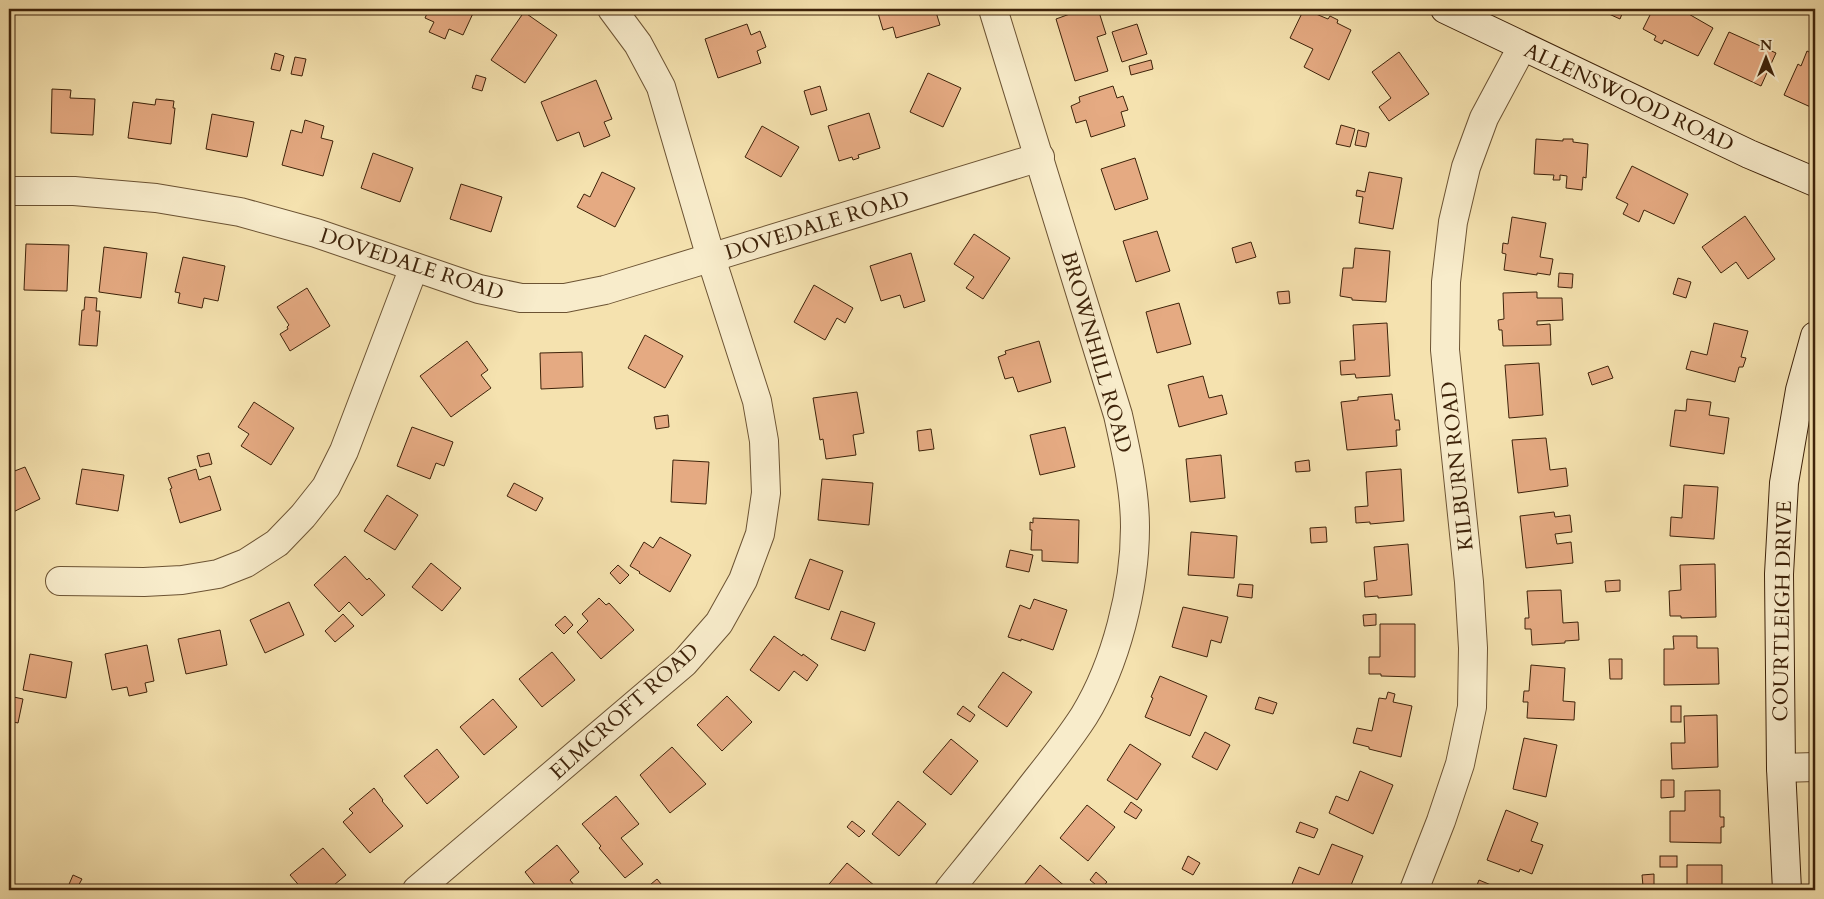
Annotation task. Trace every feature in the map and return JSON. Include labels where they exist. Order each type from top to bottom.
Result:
[{"type":"street","name":"ELMCROFT ROAD","points":[[417,890],[684,663],[719,623],[743,580],[760,534],[766,493],[764,441],[756,401],[711,258],[661,87],[638,44],[612,9]]},
{"type":"street","name":"BROWNHILL ROAD","points":[[949,890],[1056,755],[1084,715],[1105,674],[1121,625],[1130,582],[1135,527],[1130,474],[1118,415],[993,9]]},
{"type":"street","name":"ALLENSWOOD ROAD","points":[[1445,9],[1749,154],[1815,182]]},
{"type":"street","name":"KILBURN ROAD","points":[[1414,890],[1441,821],[1460,764],[1472,707],[1473,648],[1470,582],[1445,350],[1446,282],[1453,222],[1466,167],[1484,118],[1522,47]]},
{"type":"street","name":"DOVEDALE ROAD","points":[[9,190],[74,191],[156,198],[240,212],[316,234],[479,289],[521,298],[565,298],[605,290],[1040,157]]},
{"type":"street","points":[[60,581],[144,582],[182,580],[218,574],[246,563],[277,543],[303,516],[326,487],[344,451],[414,267]]},
{"type":"street","name":"COURTLEIGH DRIVE","points":[[1787,890],[1781,768],[1779,574],[1784,483],[1800,390],[1815,336]]},
{"type":"street","points":[[1781,768],[1815,768]]},
{"type":"building","points":[[429,9],[475,9],[463,35],[449,29],[445,39],[429,32],[434,22],[425,18]]},
{"type":"building","points":[[887,9],[935,9],[940,25],[896,38],[893,27],[883,30],[878,13]]},
{"type":"building","points":[[1098,9],[1106,34],[1097,37],[1108,71],[1075,81],[1056,19],[1078,11],[1079,13]]},
{"type":"building","points":[[1304,9],[1328,19],[1330,16],[1338,20],[1337,23],[1351,30],[1329,80],[1304,67],[1313,49],[1290,38]]},
{"type":"building","points":[[1598,9],[1624,9],[1620,19]]},
{"type":"building","points":[[1653,9],[1689,9],[1687,13],[1713,28],[1698,56],[1664,40],[1662,44],[1654,40],[1656,36],[1643,29]]},
{"type":"building","points":[[524,12],[557,35],[525,83],[491,60]]},
{"type":"building","points":[[747,24],[751,35],[760,31],[766,47],[757,51],[761,63],[718,78],[705,39]]},
{"type":"building","points":[[1137,24],[1147,54],[1122,62],[1112,32]]},
{"type":"building","points":[[1729,32],[1776,53],[1761,86],[1714,64]]},
{"type":"building","points":[[1807,51],[1815,55],[1815,109],[1784,95],[1798,64],[1801,66]]},
{"type":"building","points":[[1399,52],[1429,94],[1389,121],[1379,107],[1391,98],[1372,72]]},
{"type":"building","points":[[275,53],[284,56],[280,71],[271,69]]},
{"type":"building","points":[[295,57],[306,59],[302,76],[291,74]]},
{"type":"building","points":[[1151,60],[1153,69],[1131,75],[1129,66]]},
{"type":"building","points":[[928,73],[961,88],[943,127],[910,112]]},
{"type":"building","points":[[476,75],[486,78],[482,91],[472,88]]},
{"type":"building","points":[[596,80],[612,119],[604,122],[610,136],[584,147],[579,132],[557,141],[541,102]]},
{"type":"building","points":[[9,86],[10,97],[12,97],[13,132],[9,132]]},
{"type":"building","points":[[820,86],[827,110],[811,115],[804,91]]},
{"type":"building","points":[[1113,86],[1117,98],[1123,96],[1128,110],[1121,112],[1125,126],[1091,137],[1086,120],[1076,123],[1071,106],[1080,102],[1079,97]]},
{"type":"building","points":[[52,89],[71,90],[70,98],[95,99],[93,135],[51,133]]},
{"type":"building","points":[[156,99],[174,101],[171,144],[128,138],[133,102],[155,105]]},
{"type":"building","points":[[869,113],[880,148],[858,155],[859,158],[853,160],[852,157],[839,161],[828,126]]},
{"type":"building","points":[[212,114],[254,122],[247,157],[206,149]]},
{"type":"building","points":[[305,120],[324,126],[321,138],[333,141],[323,176],[282,165],[291,130],[302,133]]},
{"type":"building","points":[[1341,125],[1355,129],[1350,147],[1336,144]]},
{"type":"building","points":[[762,126],[799,147],[781,177],[745,157]]},
{"type":"building","points":[[1358,130],[1369,133],[1366,147],[1355,145]]},
{"type":"building","points":[[1536,139],[1563,141],[1563,139],[1573,139],[1573,142],[1588,144],[1586,178],[1583,177],[1582,190],[1566,188],[1567,176],[1560,175],[1560,180],[1553,180],[1554,175],[1534,174]]},
{"type":"building","points":[[373,153],[413,168],[400,202],[361,188]]},
{"type":"building","points":[[1135,158],[1148,199],[1115,210],[1101,169]]},
{"type":"building","points":[[1632,166],[1688,194],[1674,224],[1644,210],[1639,222],[1623,214],[1628,204],[1616,198]]},
{"type":"building","points":[[602,172],[635,188],[615,227],[577,207],[584,194],[590,197]]},
{"type":"building","points":[[1369,172],[1402,178],[1393,229],[1359,223],[1363,197],[1356,196],[1357,190],[1365,192]]},
{"type":"building","points":[[461,184],[502,197],[491,232],[450,219]]},
{"type":"building","points":[[1745,216],[1775,259],[1748,279],[1736,262],[1721,273],[1702,247]]},
{"type":"building","points":[[1512,217],[1546,223],[1540,257],[1553,259],[1550,275],[1504,270],[1506,254],[1502,253],[1503,243],[1508,244]]},
{"type":"building","points":[[1157,231],[1170,271],[1136,282],[1123,241]]},
{"type":"building","points":[[974,234],[1010,258],[983,299],[966,288],[974,277],[954,264]]},
{"type":"building","points":[[1251,242],[1256,257],[1236,263],[1232,248]]},
{"type":"building","points":[[26,244],[69,245],[67,291],[24,290]]},
{"type":"building","points":[[104,247],[147,253],[141,298],[99,292]]},
{"type":"building","points":[[1355,248],[1390,251],[1386,302],[1352,300],[1352,298],[1340,296],[1343,268],[1353,268]]},
{"type":"building","points":[[911,253],[925,301],[904,308],[900,295],[881,301],[870,266]]},
{"type":"building","points":[[183,257],[225,266],[218,301],[204,298],[202,308],[178,303],[180,293],[175,292]]},
{"type":"building","points":[[1559,273],[1573,274],[1572,288],[1558,287]]},
{"type":"building","points":[[1678,278],[1691,282],[1686,298],[1673,294]]},
{"type":"building","points":[[814,285],[853,308],[845,323],[837,318],[825,340],[794,322]]},
{"type":"building","points":[[307,288],[330,326],[290,351],[280,334],[288,329],[289,325],[277,307]]},
{"type":"building","points":[[1289,291],[1290,303],[1279,304],[1277,292]]},
{"type":"building","points":[[1537,292],[1537,298],[1562,298],[1563,320],[1537,321],[1537,325],[1550,324],[1551,345],[1503,346],[1502,330],[1499,330],[1498,320],[1504,319],[1503,293]]},
{"type":"building","points":[[85,297],[97,298],[96,311],[100,311],[97,346],[79,345]]},
{"type":"building","points":[[1179,303],[1191,344],[1157,353],[1146,312]]},
{"type":"building","points":[[1387,323],[1390,376],[1356,378],[1355,374],[1341,375],[1340,361],[1355,360],[1353,325]]},
{"type":"building","points":[[1714,323],[1748,331],[1741,357],[1746,358],[1743,367],[1739,367],[1735,382],[1686,369],[1691,351],[1707,355]]},
{"type":"building","points":[[645,335],[683,356],[665,388],[628,368]]},
{"type":"building","points":[[467,341],[488,370],[481,375],[491,388],[451,417],[420,376]]},
{"type":"building","points":[[1039,341],[1051,382],[1018,392],[1013,377],[1005,379],[998,357],[1006,354],[1005,351]]},
{"type":"building","points":[[582,352],[583,387],[541,389],[540,353]]},
{"type":"building","points":[[1539,363],[1543,415],[1509,418],[1505,365]]},
{"type":"building","points":[[1608,366],[1613,378],[1592,385],[1588,373]]},
{"type":"building","points":[[1203,376],[1209,398],[1222,395],[1227,414],[1179,427],[1168,385]]},
{"type":"building","points":[[857,392],[864,433],[853,435],[856,455],[826,459],[823,439],[820,440],[813,398]]},
{"type":"building","points":[[1392,394],[1395,420],[1399,420],[1400,430],[1396,430],[1397,446],[1347,450],[1341,402],[1358,400],[1358,397]]},
{"type":"building","points":[[1687,399],[1711,402],[1709,415],[1729,418],[1724,454],[1670,446],[1675,410],[1686,411]]},
{"type":"building","points":[[254,402],[294,428],[271,465],[241,446],[249,434],[238,427]]},
{"type":"building","points":[[668,415],[669,427],[656,429],[654,417]]},
{"type":"building","points":[[412,427],[453,442],[444,466],[436,463],[430,479],[397,466]]},
{"type":"building","points":[[1065,427],[1075,467],[1040,475],[1030,435]]},
{"type":"building","points":[[931,429],[934,449],[919,451],[917,431]]},
{"type":"building","points":[[1546,438],[1550,470],[1566,468],[1568,486],[1518,493],[1512,440]]},
{"type":"building","points":[[209,453],[212,464],[200,467],[197,456]]},
{"type":"building","points":[[1221,455],[1225,498],[1190,502],[1186,459]]},
{"type":"building","points":[[673,460],[709,462],[706,504],[671,502]]},
{"type":"building","points":[[1309,460],[1310,471],[1296,472],[1295,462]]},
{"type":"building","points":[[9,465],[12,472],[25,467],[40,499],[9,514]]},
{"type":"building","points":[[82,469],[124,475],[118,511],[76,504]]},
{"type":"building","points":[[196,469],[199,480],[210,476],[221,510],[180,523],[168,478]]},
{"type":"building","points":[[1401,469],[1404,521],[1370,524],[1370,522],[1356,523],[1355,507],[1368,506],[1366,472]]},
{"type":"building","points":[[822,479],[873,483],[869,525],[818,520]]},
{"type":"building","points":[[514,483],[543,498],[536,511],[507,496]]},
{"type":"building","points":[[1684,485],[1718,487],[1714,539],[1670,536],[1671,517],[1682,518]]},
{"type":"building","points":[[387,495],[418,515],[395,550],[364,531]]},
{"type":"building","points":[[1554,512],[1555,517],[1570,515],[1572,532],[1555,534],[1557,544],[1571,542],[1573,563],[1526,568],[1520,516]]},
{"type":"building","points":[[1033,518],[1079,520],[1078,563],[1042,561],[1042,550],[1031,550],[1032,530],[1030,530],[1030,522],[1033,523]]},
{"type":"building","points":[[1326,527],[1327,542],[1311,543],[1310,528]]},
{"type":"building","points":[[1191,532],[1237,536],[1234,578],[1188,575]]},
{"type":"building","points":[[660,537],[691,555],[670,592],[630,566],[644,542],[653,548]]},
{"type":"building","points":[[1408,544],[1412,595],[1378,598],[1378,596],[1365,597],[1364,582],[1377,580],[1374,547]]},
{"type":"building","points":[[1010,550],[1033,555],[1029,572],[1006,567]]},
{"type":"building","points":[[345,556],[367,580],[369,578],[385,595],[362,616],[349,602],[339,612],[314,585]]},
{"type":"building","points":[[810,559],[843,571],[829,610],[795,598]]},
{"type":"building","points":[[431,563],[461,588],[442,611],[412,587]]},
{"type":"building","points":[[1715,564],[1716,617],[1681,618],[1681,616],[1670,616],[1669,591],[1681,590],[1680,565]]},
{"type":"building","points":[[618,565],[629,575],[620,584],[610,573]]},
{"type":"building","points":[[1620,580],[1620,591],[1606,592],[1605,581]]},
{"type":"building","points":[[1239,584],[1253,585],[1252,598],[1237,596]]},
{"type":"building","points":[[1561,590],[1563,623],[1578,622],[1579,640],[1565,641],[1565,643],[1532,645],[1531,629],[1525,629],[1525,618],[1529,618],[1527,591]]},
{"type":"building","points":[[599,598],[606,605],[609,603],[634,630],[601,659],[577,632],[588,621],[582,614]]},
{"type":"building","points":[[1034,599],[1067,610],[1053,650],[1021,639],[1021,641],[1008,637],[1020,605],[1030,609]]},
{"type":"building","points":[[289,602],[304,635],[265,653],[250,620]]},
{"type":"building","points":[[1183,607],[1228,617],[1221,643],[1211,640],[1207,657],[1172,647]]},
{"type":"building","points":[[841,611],[875,623],[865,651],[831,639]]},
{"type":"building","points":[[343,614],[354,626],[335,642],[325,631]]},
{"type":"building","points":[[1376,614],[1376,625],[1364,626],[1363,615]]},
{"type":"building","points":[[565,616],[573,625],[564,634],[555,625]]},
{"type":"building","points":[[1380,624],[1415,624],[1415,677],[1369,674],[1369,657],[1380,657]]},
{"type":"building","points":[[220,630],[227,665],[186,674],[178,639]]},
{"type":"building","points":[[774,636],[818,665],[807,681],[794,671],[779,691],[750,670]]},
{"type":"building","points":[[1673,636],[1697,636],[1697,648],[1718,648],[1719,684],[1664,685],[1664,649],[1674,649]]},
{"type":"building","points":[[147,645],[154,681],[145,683],[147,692],[129,696],[127,687],[112,690],[105,654]]},
{"type":"building","points":[[552,652],[575,680],[542,707],[519,679]]},
{"type":"building","points":[[30,654],[72,662],[66,698],[23,690]]},
{"type":"building","points":[[1609,659],[1622,659],[1622,679],[1610,679]]},
{"type":"building","points":[[1531,665],[1565,668],[1563,701],[1575,702],[1574,720],[1527,718],[1528,702],[1523,702],[1524,691],[1529,691]]},
{"type":"building","points":[[1003,672],[1032,692],[1007,727],[978,707]]},
{"type":"building","points":[[1160,676],[1207,696],[1190,736],[1145,717]]},
{"type":"building","points":[[1388,692],[1395,694],[1393,702],[1412,706],[1401,757],[1353,743],[1357,728],[1372,731],[1379,698],[1386,699]]},
{"type":"building","points":[[9,696],[23,699],[18,723],[9,721]]},
{"type":"building","points":[[727,696],[752,722],[722,751],[697,725]]},
{"type":"building","points":[[1259,697],[1277,703],[1273,714],[1255,709]]},
{"type":"building","points":[[493,699],[517,727],[484,755],[460,727]]},
{"type":"building","points":[[963,706],[975,715],[970,722],[957,714]]},
{"type":"building","points":[[1671,706],[1681,706],[1681,722],[1671,722]]},
{"type":"building","points":[[1717,715],[1718,767],[1672,769],[1671,743],[1685,743],[1684,716]]},
{"type":"building","points":[[1205,732],[1230,745],[1217,770],[1192,757]]},
{"type":"building","points":[[1524,738],[1557,745],[1546,797],[1513,789]]},
{"type":"building","points":[[951,739],[978,761],[951,795],[923,772]]},
{"type":"building","points":[[1130,744],[1161,764],[1137,800],[1107,780]]},
{"type":"building","points":[[672,747],[706,784],[670,813],[640,775]]},
{"type":"building","points":[[437,749],[459,777],[427,804],[404,776]]},
{"type":"building","points":[[1360,771],[1393,785],[1373,834],[1329,813],[1336,796],[1348,801]]},
{"type":"building","points":[[1661,780],[1674,780],[1674,797],[1661,798]]},
{"type":"building","points":[[374,788],[382,801],[403,826],[370,853],[343,822],[353,813],[349,809]]},
{"type":"building","points":[[1720,790],[1720,817],[1724,817],[1724,827],[1721,827],[1721,843],[1670,842],[1670,811],[1685,811],[1685,791]]},
{"type":"building","points":[[616,796],[639,824],[621,838],[643,864],[625,878],[599,848],[601,846],[582,824]]},
{"type":"building","points":[[898,801],[926,824],[899,856],[872,834]]},
{"type":"building","points":[[1131,802],[1142,810],[1136,819],[1124,812]]},
{"type":"building","points":[[1087,805],[1115,827],[1088,861],[1060,838]]},
{"type":"building","points":[[1506,810],[1538,823],[1531,841],[1543,845],[1532,874],[1520,869],[1519,872],[1487,860]]},
{"type":"building","points":[[852,821],[865,831],[859,837],[847,827]]},
{"type":"building","points":[[1300,822],[1318,829],[1314,838],[1296,832]]},
{"type":"building","points":[[1332,844],[1363,856],[1349,890],[1307,890],[1292,884],[1299,867],[1319,875]]},
{"type":"building","points":[[557,845],[579,872],[570,880],[578,890],[531,890],[536,886],[525,872]]},
{"type":"building","points":[[323,848],[346,875],[328,890],[303,890],[290,875]]},
{"type":"building","points":[[1188,856],[1200,863],[1193,875],[1182,869]]},
{"type":"building","points":[[1660,856],[1677,856],[1677,867],[1660,867]]},
{"type":"building","points":[[847,863],[875,886],[871,890],[824,890]]},
{"type":"building","points":[[1040,865],[1067,888],[1065,890],[1020,890]]},
{"type":"building","points":[[1687,865],[1722,865],[1722,890],[1676,890],[1676,885],[1687,885]]},
{"type":"building","points":[[1096,872],[1107,882],[1101,889],[1090,880]]},
{"type":"building","points":[[1654,874],[1654,886],[1643,886],[1642,875]]},
{"type":"building","points":[[73,875],[82,879],[76,890],[70,890],[67,889]]},
{"type":"building","points":[[657,879],[666,890],[644,890]]},
{"type":"building","points":[[1479,880],[1503,890],[1475,890]]}]
